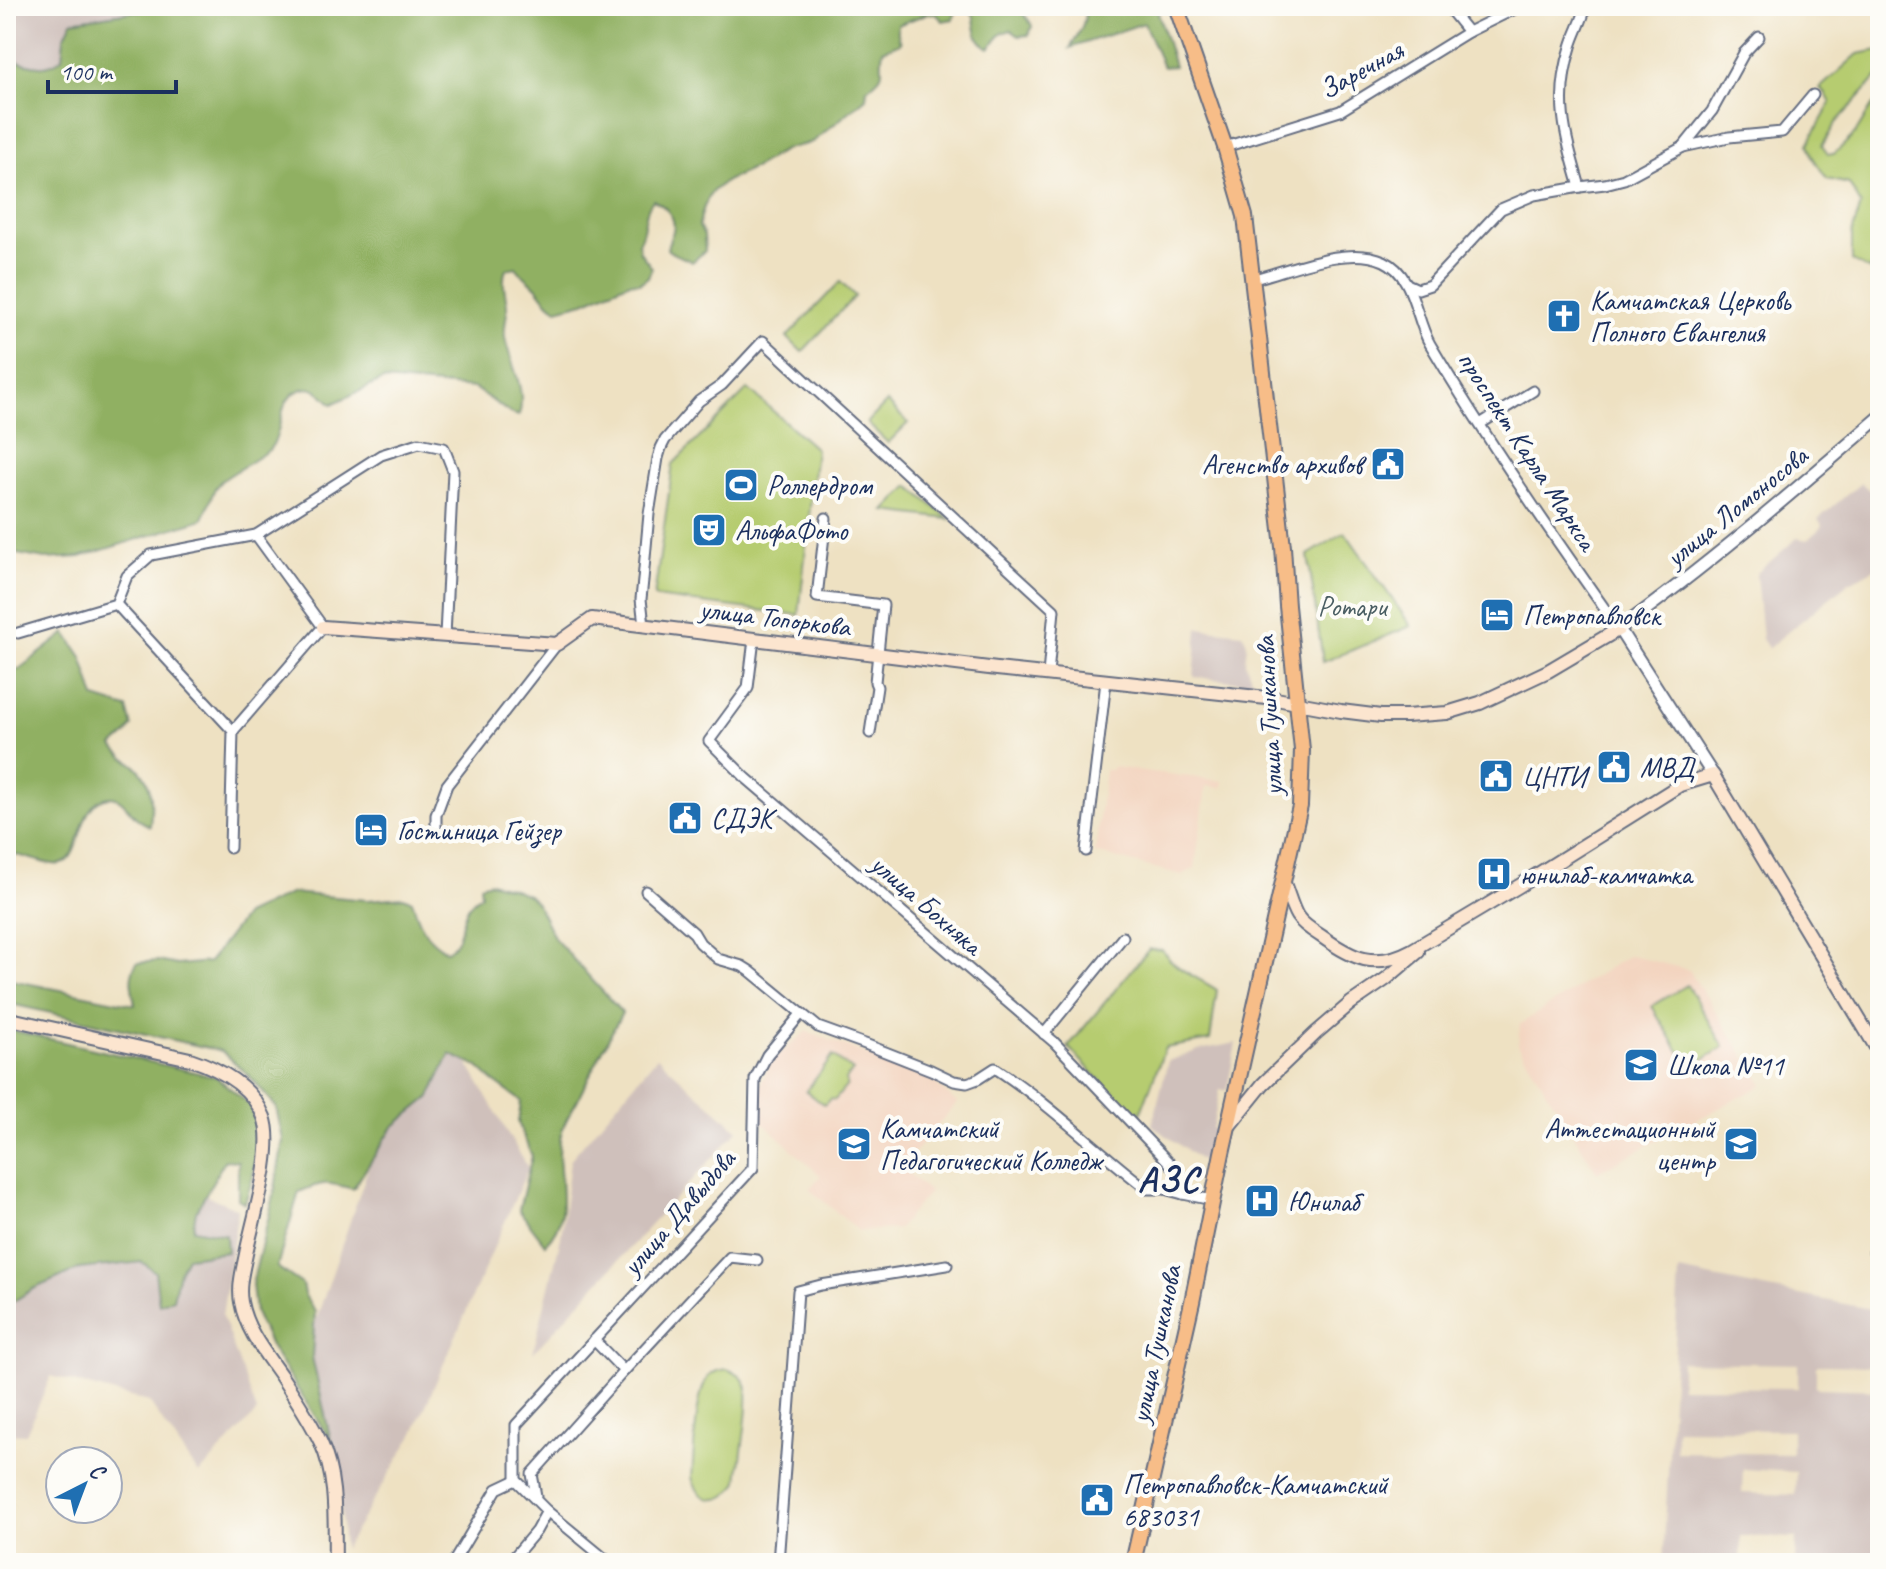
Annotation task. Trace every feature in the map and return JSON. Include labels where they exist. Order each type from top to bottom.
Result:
[{"type":"main road","name":"улица Тушканова","points":[[1133,1563],[1300,806],[1302,783],[1302,750],[1283,547],[1245,216],[1225,147],[1176,6]]},
{"type":"main road","name":"улица Топоркова","points":[[557,644],[592,619],[1276,699],[1381,716],[1427,715],[1480,703],[1522,684],[1619,629]]},
{"type":"main road","points":[[323,627],[557,644]]},
{"type":"main road","points":[[1283,881],[1298,917],[1335,946],[1363,960],[1378,961],[1403,954],[1448,928],[1680,785],[1713,775]]},
{"type":"main road","name":"проспект Карла Маркса","points":[[1713,775],[1878,1046]]},
{"type":"main road","points":[[1230,1125],[1263,1084],[1326,1024],[1448,928]]},
{"type":"main road","points":[[6,1018],[190,1059],[225,1074],[255,1101],[268,1132],[268,1153],[243,1265],[241,1302],[251,1330],[312,1426],[324,1451],[332,1487],[335,1563]]},
{"type":"street","points":[[1447,6],[1468,32]]},
{"type":"street","name":"Заречная","points":[[1225,147],[1340,111],[1468,32],[1521,6]]},
{"type":"street","points":[[1580,187],[1565,133],[1561,99],[1570,48],[1586,6]]},
{"type":"street","points":[[1683,147],[1712,111],[1744,53],[1759,37]]},
{"type":"street","points":[[1254,279],[1353,255],[1385,261],[1411,288],[1419,289],[1431,284],[1501,209],[1534,195],[1624,179],[1683,147],[1729,137],[1782,132],[1813,95]]},
{"type":"street","name":"проспект Карла Маркса","points":[[1407,284],[1426,337],[1480,424],[1517,483],[1619,629],[1713,775]]},
{"type":"street","points":[[644,625],[641,599],[649,514],[661,448],[699,401],[722,385],[763,341],[1054,610],[1048,674]]},
{"type":"street","points":[[1480,424],[1533,391]]},
{"type":"street","name":"улица Ломоносова","points":[[1619,629],[1771,510],[1880,417]]},
{"type":"street","points":[[116,604],[127,576],[151,555],[256,535],[381,455],[419,443],[444,448],[453,471],[445,636]]},
{"type":"street","points":[[826,518],[817,597],[883,605],[870,733]]},
{"type":"street","points":[[230,848],[233,731],[323,627],[256,535]]},
{"type":"street","points":[[18,633],[116,604]]},
{"type":"street","points":[[116,604],[233,731]]},
{"type":"street","name":"улица Бохняка","points":[[754,639],[748,688],[709,741],[746,778],[1044,1034],[1180,1174],[1183,1194]]},
{"type":"street","points":[[436,827],[436,815],[447,785],[557,644]]},
{"type":"street","points":[[1086,851],[1106,681]]},
{"type":"street","points":[[646,891],[694,933],[718,959],[750,971],[818,1027],[954,1081],[967,1083],[995,1068],[1147,1189],[1164,1189],[1212,1200]]},
{"type":"street","points":[[1044,1034],[1123,937]]},
{"type":"street","name":"улица Давыдова","points":[[516,1480],[516,1425],[753,1168],[755,1079],[767,1055],[801,1014]]},
{"type":"street","points":[[1874,1252],[1880,1262]]},
{"type":"street","points":[[537,1499],[532,1474],[624,1371],[730,1257],[757,1260]]},
{"type":"street","points":[[778,1563],[798,1291],[947,1265]]},
{"type":"street","points":[[594,1340],[624,1371]]},
{"type":"street","points":[[453,1563],[497,1489],[516,1480],[547,1511],[610,1563]]},
{"type":"street","points":[[509,1563],[536,1531],[547,1511]]},
{"type":"shaded area","points":[[6,6],[342,6],[6,83]]},
{"type":"shaded area","points":[[1861,483],[1880,499],[1880,566],[1848,583],[1768,648],[1762,639],[1756,574],[1797,538],[1807,540],[1823,526],[1818,519]]},
{"type":"shaded area","points":[[1198,628],[1243,633],[1247,644],[1245,662],[1253,683],[1194,677]]},
{"type":"shaded area","points":[[1113,767],[1223,781],[1222,788],[1206,786],[1195,868],[1182,875],[1095,853],[1105,770]]},
{"type":"shaded area","name":"Школа №11","points":[[1629,955],[1689,970],[1763,1085],[1597,1172],[1518,1045],[1520,1024]]},
{"type":"shaded area","name":"Камчатский Педагогический Колледж","points":[[807,1031],[933,1081],[957,1103],[902,1167],[929,1192],[898,1229],[859,1231],[809,1189],[821,1176],[760,1120],[760,1086],[772,1060]]},
{"type":"shaded area","points":[[1236,1043],[1227,1090],[1220,1090],[1212,1129],[1219,1132],[1210,1167],[1152,1125],[1168,1061],[1199,1050]]},
{"type":"shaded area","points":[[439,1047],[463,1056],[528,1168],[414,1433],[344,1549],[337,1452],[302,1361],[380,1134]]},
{"type":"shaded area","points":[[657,1057],[738,1130],[533,1353],[561,1237],[570,1160]]},
{"type":"shaded area","points":[[182,1185],[238,1209],[222,1316],[257,1412],[199,1474],[149,1402],[51,1376],[26,1434],[6,1433],[6,1217]]},
{"type":"shaded area","points":[[1679,1271],[1880,1311],[1880,1366],[1816,1365],[1816,1388],[1880,1390],[1880,1563],[1663,1563]],"holes":[[[1681,1362],[1798,1364],[1798,1388],[1681,1387]],[[1676,1429],[1792,1430],[1792,1454],[1676,1452]],[[1743,1469],[1796,1472],[1795,1495],[1742,1493]],[[1741,1536],[1796,1538],[1795,1562],[1740,1560]]]},
{"type":"green space","points":[[170,6],[477,6],[485,11],[509,6],[1008,6],[1023,14],[1032,26],[1029,35],[1019,36],[1011,30],[1002,33],[989,48],[978,37],[973,14],[966,7],[957,10],[953,19],[943,21],[936,14],[926,14],[898,25],[901,43],[883,50],[881,74],[867,89],[866,98],[814,141],[784,150],[725,182],[712,193],[706,201],[699,226],[704,235],[705,251],[692,262],[667,249],[673,221],[665,208],[653,200],[638,243],[640,252],[652,268],[648,277],[640,283],[630,282],[584,302],[557,309],[516,267],[506,269],[505,333],[521,396],[519,416],[474,388],[383,380],[332,404],[318,391],[310,388],[300,390],[287,401],[269,450],[221,481],[215,488],[203,519],[80,557],[45,559],[6,552],[6,59],[35,66],[55,63],[62,58],[64,38],[72,21]]},
{"type":"green space","points":[[1084,6],[1156,6],[1174,66],[1163,67],[1144,23],[1070,48],[1084,22]]},
{"type":"green space","points":[[1880,50],[1880,74],[1835,124],[1822,146],[1828,154],[1834,154],[1855,134],[1872,106],[1880,99],[1880,261],[1869,270],[1852,261],[1852,234],[1861,205],[1849,184],[1827,179],[1808,144],[1831,103],[1820,88],[1858,54]]},
{"type":"green space","points":[[840,282],[855,296],[802,352],[787,337]]},
{"type":"green space","name":"Роллердром","points":[[748,389],[816,449],[799,615],[654,597],[673,464]]},
{"type":"green space","points":[[887,402],[908,423],[888,443],[867,423]]},
{"type":"green space","points":[[909,486],[949,519],[885,511]]},
{"type":"green space","name":"Ротари","points":[[1345,532],[1411,626],[1323,662],[1308,555]]},
{"type":"green space","points":[[66,633],[82,657],[95,698],[127,708],[132,726],[113,746],[143,774],[151,796],[151,811],[150,826],[135,817],[119,799],[110,797],[99,800],[91,808],[68,860],[56,864],[6,853],[6,667],[18,670]]},
{"type":"green space","points":[[490,882],[530,896],[555,939],[622,1013],[563,1127],[559,1145],[560,1218],[555,1232],[545,1244],[519,1210],[532,1156],[518,1123],[521,1101],[478,1067],[450,1054],[430,1097],[393,1127],[353,1189],[326,1184],[299,1192],[277,1267],[302,1284],[315,1312],[312,1357],[331,1441],[271,1348],[255,1313],[252,1284],[274,1195],[283,1140],[276,1107],[222,1051],[6,1003],[6,979],[135,1005],[131,979],[137,963],[158,961],[177,965],[209,962],[245,915],[292,893],[367,900],[404,897],[412,901],[428,936],[447,951],[458,939],[468,908],[481,895],[480,885]]},
{"type":"green space","points":[[1149,949],[1162,950],[1180,968],[1217,990],[1210,1040],[1165,1048],[1138,1120],[1068,1047]]},
{"type":"green space","points":[[1687,985],[1724,1047],[1689,1068],[1652,1006]]},
{"type":"green space","points":[[6,1029],[216,1077],[252,1106],[258,1137],[253,1177],[245,1203],[238,1199],[238,1161],[225,1160],[196,1211],[193,1229],[226,1235],[227,1252],[187,1257],[179,1272],[173,1299],[159,1304],[155,1272],[142,1262],[79,1269],[33,1289],[11,1303],[6,1301]]},
{"type":"green space","points":[[833,1056],[853,1071],[835,1100],[830,1099],[824,1105],[806,1091]]},
{"type":"green space","points":[[727,1369],[741,1377],[746,1385],[746,1417],[738,1481],[727,1495],[713,1499],[700,1493],[692,1477],[696,1424],[704,1384],[713,1373]]},
{"type":"place","name":"Камчатская Церковь Полного Евангелия","points":[[1564,316]]},
{"type":"place","name":"Агенство архивов","points":[[1388,464]]},
{"type":"place","name":"Роллердром","points":[[741,485]]},
{"type":"place","name":"АльфаФото","points":[[709,530]]},
{"type":"place","name":"Петропавловск","points":[[1497,615]]},
{"type":"place","name":"МВД","points":[[1614,767]]},
{"type":"place","name":"ЦНТИ","points":[[1496,776]]},
{"type":"place","name":"СДЭК","points":[[685,818]]},
{"type":"place","name":"Гостиница Гейзер","points":[[371,830]]},
{"type":"place","name":"юнилаб-камчатка","points":[[1494,874]]},
{"type":"place","name":"Школа №11","points":[[1641,1065]]},
{"type":"place","name":"Камчатский Педагогический Колледж","points":[[854,1144]]},
{"type":"place","name":"Аттестационный центр","points":[[1741,1144]]},
{"type":"place","name":"Юнилаб","points":[[1262,1201]]},
{"type":"place","name":"Петропавловск-Камчатский 683031","points":[[1097,1500]]},
{"type":"district","name":"АЗС","points":[[1169,1178]]}]
